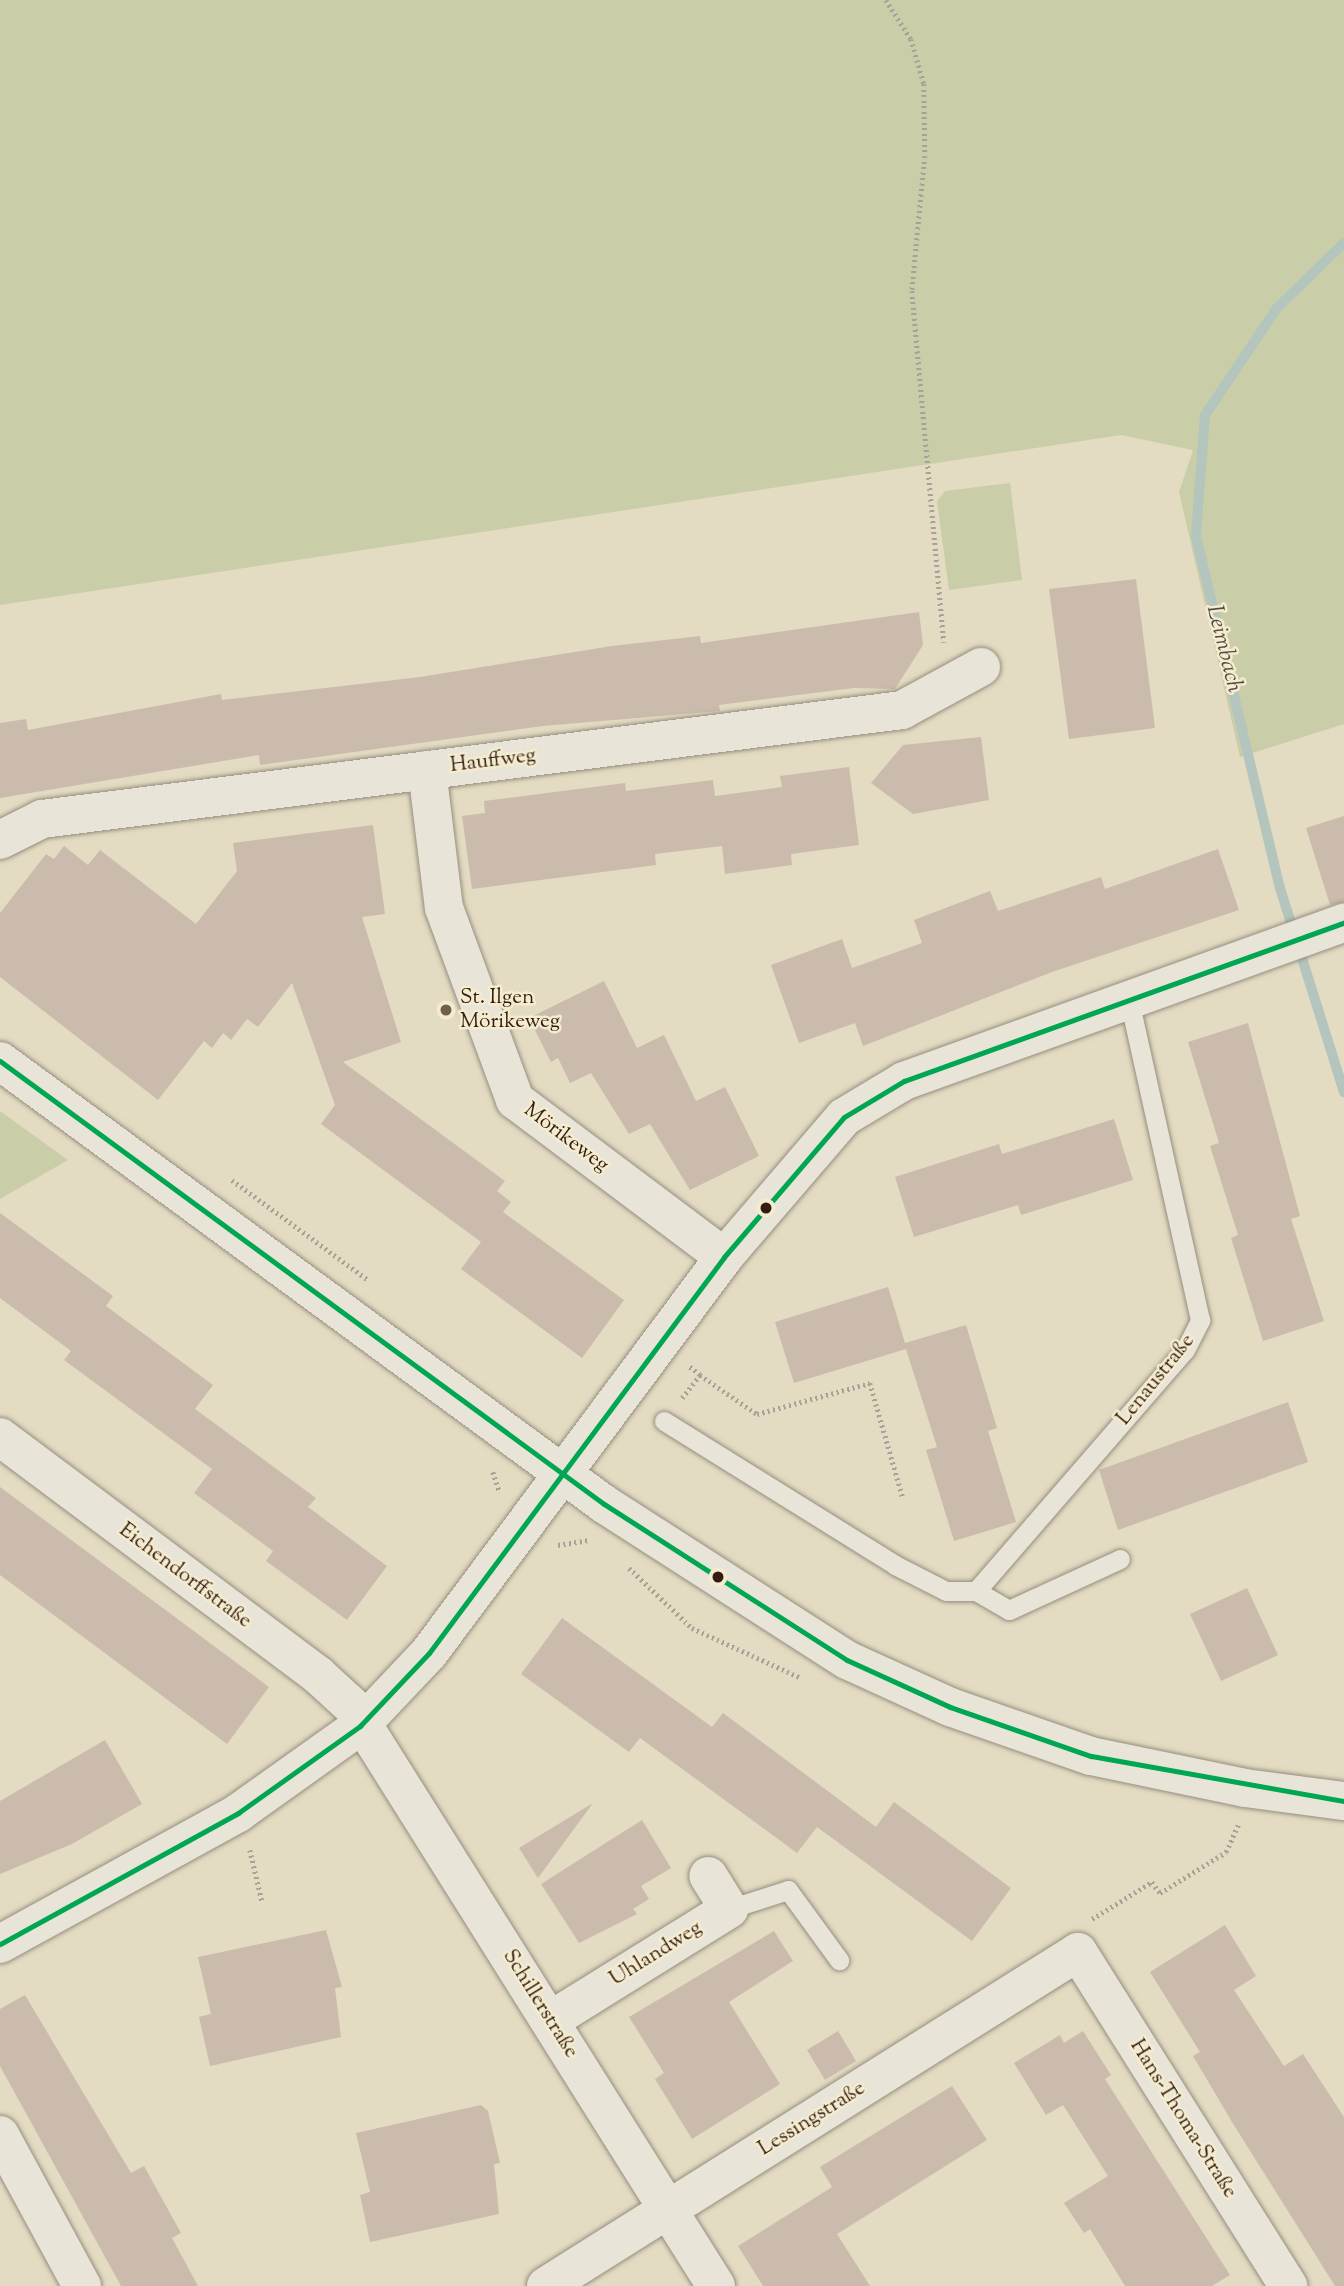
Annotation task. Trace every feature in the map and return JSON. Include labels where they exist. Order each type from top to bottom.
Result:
[{"type":"street","name":"Hauffweg","points":[[0,841],[42,819],[902,710],[966,676]]},
{"type":"street","name":"Mörikeweg","points":[[427,770],[444,908],[516,1100],[724,1256]]},
{"type":"street","points":[[0,1944],[238,1813],[364,1721],[429,1653],[564,1475],[724,1256],[822,1136],[872,1097],[1129,999],[1335,926]]},
{"type":"street","points":[[0,1061],[564,1475],[819,1644],[917,1693],[1091,1756],[1245,1788],[1344,1801]]},
{"type":"street","name":"Eichendorffstraße","points":[[0,1437],[318,1675],[364,1721]]},
{"type":"street","name":"Schillerstraße","points":[[364,1721],[716,2286]]},
{"type":"street","points":[[708,1876],[729,1909]]},
{"type":"street","name":"Uhlandweg","points":[[551,2020],[729,1909]]},
{"type":"street","name":"Lessingstraße","points":[[546,2286],[1078,1952]]},
{"type":"street","name":"Hans-Thoma-Straße","points":[[1078,1952],[1289,2286]]},
{"type":"street","points":[[0,2135],[82,2286]]},
{"type":"lane","name":"Lenaustraße","points":[[976,1591],[1185,1350],[1200,1320],[1129,999]]},
{"type":"lane","points":[[664,1421],[895,1565],[946,1591],[976,1591],[1009,1611],[1121,1559]]},
{"type":"lane","points":[[729,1909],[788,1889],[839,1960]]},
{"type":"path","points":[[886,0],[911,39],[924,83],[925,156],[912,292],[928,444],[926,498],[966,676]]},
{"type":"path","points":[[699,1375],[757,1414],[870,1383],[903,1499]]},
{"type":"path","points":[[238,1813],[262,1901]]},
{"type":"path","points":[[1078,1952],[1092,1919],[1152,1882],[1160,1893],[1226,1852],[1238,1825]]},
{"type":"green space","points":[[0,0],[1344,0],[1344,724],[1240,757],[1179,492],[1193,450],[1121,435],[0,605]]},
{"type":"green space","points":[[1010,483],[1022,580],[949,590],[937,501],[945,491]]},
{"type":"green space","points":[[0,1111],[68,1160],[0,1199]]},
{"type":"building","points":[[1136,579],[1155,728],[1069,739],[1049,589]]},
{"type":"building","points":[[919,612],[923,645],[895,689],[854,688],[719,705],[720,711],[543,726],[260,765],[259,755],[0,798],[0,723],[26,719],[28,730],[221,694],[222,700],[420,677],[612,646],[700,636],[701,643]]},
{"type":"building","points":[[981,737],[989,800],[913,814],[871,783],[903,745]]},
{"type":"building","points":[[849,767],[859,845],[791,854],[792,865],[725,874],[722,846],[655,854],[656,865],[472,889],[462,816],[485,813],[484,801],[625,783],[626,791],[713,780],[715,796],[782,787],[780,776]]},
{"type":"building","points":[[1344,816],[1344,902],[1330,905],[1306,828]]},
{"type":"building","points":[[373,825],[385,914],[362,917],[401,1042],[343,1062],[505,1181],[497,1191],[511,1202],[503,1212],[624,1300],[582,1358],[461,1269],[481,1242],[321,1124],[335,1105],[292,983],[258,1027],[247,1019],[231,1040],[223,1033],[212,1048],[204,1041],[158,1100],[0,977],[0,913],[46,854],[54,859],[64,846],[88,865],[100,850],[196,924],[237,871],[233,843]]},
{"type":"building","points":[[1218,849],[1239,910],[1052,972],[863,1046],[855,1023],[799,1043],[771,965],[842,939],[852,968],[922,943],[914,920],[990,891],[998,911],[1101,877],[1105,889]]},
{"type":"building","points":[[604,981],[637,1048],[664,1035],[696,1101],[725,1087],[759,1156],[690,1190],[650,1124],[629,1134],[591,1073],[570,1083],[558,1058],[551,1062],[529,1018]]},
{"type":"building","points":[[1248,1023],[1300,1216],[1291,1219],[1324,1321],[1263,1341],[1231,1238],[1238,1235],[1210,1146],[1219,1143],[1188,1042]]},
{"type":"building","points":[[1114,1119],[1133,1180],[1021,1215],[1018,1205],[914,1237],[895,1177],[999,1144],[1002,1154]]},
{"type":"building","points":[[0,1213],[113,1296],[106,1306],[213,1385],[195,1409],[316,1498],[308,1507],[387,1566],[347,1620],[266,1561],[273,1551],[194,1493],[212,1469],[64,1360],[71,1351],[0,1298]]},
{"type":"building","points":[[888,1287],[905,1343],[966,1325],[997,1428],[988,1431],[1016,1522],[954,1541],[926,1450],[937,1447],[906,1349],[794,1383],[775,1322]]},
{"type":"building","points":[[1288,1402],[1308,1462],[1118,1530],[1099,1470]]},
{"type":"building","points":[[0,1487],[269,1687],[227,1744],[0,1575]]},
{"type":"building","points":[[1247,1588],[1278,1655],[1221,1681],[1190,1614]]},
{"type":"building","points":[[562,1618],[712,1727],[723,1713],[876,1827],[894,1802],[1011,1888],[972,1941],[817,1827],[797,1853],[640,1738],[629,1752],[521,1674]]},
{"type":"building","points":[[105,1740],[142,1804],[72,1844],[0,1874],[0,1801]]},
{"type":"building","points":[[593,1803],[538,1878],[519,1848]]},
{"type":"building","points":[[642,1820],[671,1868],[641,1886],[649,1899],[633,1909],[637,1914],[579,1943],[541,1884]]},
{"type":"building","points":[[1225,1925],[1256,1976],[1234,1990],[1284,2066],[1303,2054],[1344,2117],[1344,2286],[1335,2286],[1232,2122],[1193,2056],[1200,2052],[1150,1972]]},
{"type":"building","points":[[326,1930],[342,1987],[335,1988],[341,2037],[210,2066],[199,2017],[211,2014],[198,1957]]},
{"type":"building","points":[[774,1931],[793,1961],[729,2002],[780,2084],[692,2139],[655,2079],[664,2073],[629,2017]]},
{"type":"building","points":[[25,1995],[131,2173],[144,2166],[181,2233],[172,2238],[198,2286],[121,2286],[0,2066],[0,2009]]},
{"type":"building","points":[[838,2031],[856,2061],[825,2080],[807,2050]]},
{"type":"building","points":[[1083,2031],[1111,2075],[1105,2079],[1230,2275],[1212,2286],[1125,2286],[1090,2229],[1084,2233],[1064,2203],[1108,2176],[1063,2105],[1046,2115],[1014,2063],[1060,2035],[1064,2043]]},
{"type":"building","points":[[952,2086],[987,2140],[837,2234],[870,2286],[763,2286],[738,2246],[832,2187],[820,2167]]},
{"type":"building","points":[[481,2105],[488,2111],[500,2163],[494,2164],[499,2214],[370,2242],[360,2195],[370,2192],[356,2133]]},
{"type":"waterway","name":"Leimbach","points":[[1344,243],[1277,308],[1205,415],[1196,536],[1280,888],[1344,1092]]},
{"type":"transit line","points":[[0,1944],[238,1813],[360,1726],[429,1653],[724,1257],[844,1117],[904,1081],[1344,923]]},
{"type":"transit line","points":[[0,1061],[604,1504],[847,1660],[950,1707],[1091,1756],[1344,1801]]},
{"type":"place","name":"St. Ilgen Mörikeweg","points":[[446,1010]]}]
